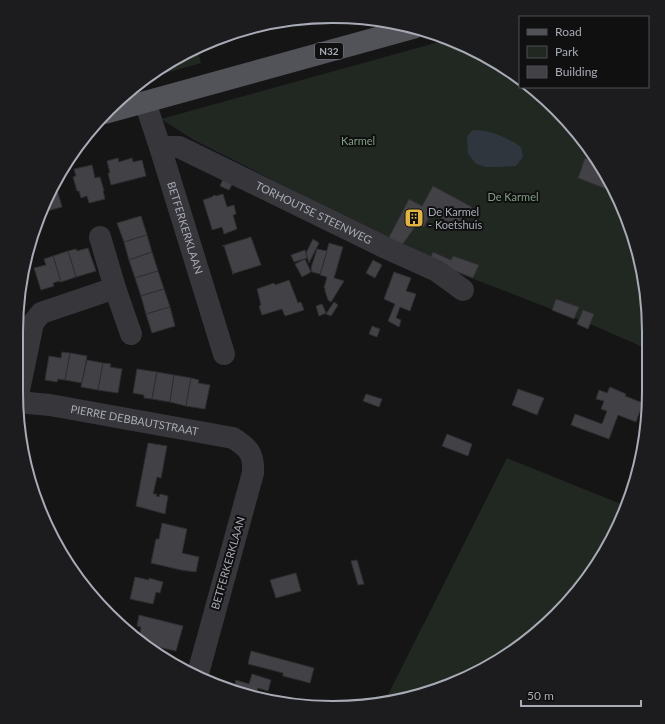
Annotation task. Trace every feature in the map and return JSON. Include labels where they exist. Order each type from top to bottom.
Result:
[{"type":"main road","name":"N32","points":[[119,109],[402,31]]},
{"type":"street","name":"BETFERKERKLAAN","points":[[145,102],[224,354]]},
{"type":"street","name":"TORHOUTSE STEENWEG","points":[[160,147],[179,147],[386,248],[430,267],[450,279],[463,290]]},
{"type":"street","points":[[100,237],[131,334]]},
{"type":"street","points":[[23,372],[33,323],[41,313],[116,288]]},
{"type":"street","name":"PIERRE DEBBAUTSTRAAT","points":[[23,402],[50,405],[232,438],[248,450]]},
{"type":"street","name":"BETFERKERKLAAN","points":[[198,670],[253,473],[252,458],[248,450]]},
{"type":"green space","points":[[439,42],[469,55],[504,75],[519,86],[519,88],[522,88],[537,100],[565,128],[578,144],[601,178],[626,233],[636,272],[641,312],[642,347],[590,324],[448,269],[194,140],[161,119]]},
{"type":"green space","points":[[199,54],[201,63],[163,74]]},
{"type":"green space","points":[[507,458],[621,504],[601,546],[590,563],[565,596],[537,624],[504,649],[469,669],[432,685],[388,696]]},
{"type":"shaded area","points":[[473,130],[492,133],[510,140],[521,147],[523,157],[516,166],[486,167],[476,164],[468,154],[467,138]]},
{"type":"building","points":[[118,158],[119,162],[132,158],[133,162],[142,160],[146,176],[111,185],[107,161]]},
{"type":"building","points":[[585,158],[589,159],[607,189],[578,178]]},
{"type":"building","points":[[92,165],[95,178],[100,177],[105,199],[89,203],[87,196],[81,198],[79,191],[77,191],[73,177],[76,176],[74,169]]},
{"type":"building","points":[[223,179],[233,183],[229,190],[220,186]]},
{"type":"building","name":"De Karmel - Koetshuis","points":[[433,186],[472,207],[460,228],[431,213],[424,227],[418,223],[399,249],[388,239],[409,199],[422,206]]},
{"type":"building","points":[[57,191],[62,207],[49,211]]},
{"type":"building","points":[[223,194],[227,207],[234,205],[236,214],[233,215],[237,229],[224,234],[222,227],[212,230],[203,200],[214,195],[216,196]]},
{"type":"building","points":[[141,216],[147,235],[124,242],[117,223]]},
{"type":"building","points":[[147,235],[152,252],[129,260],[124,242]]},
{"type":"building","points":[[251,237],[261,265],[233,274],[224,246],[222,246]]},
{"type":"building","points":[[313,239],[319,243],[309,263],[306,253]]},
{"type":"building","points":[[329,243],[343,247],[334,278],[344,281],[331,302],[328,300],[324,288],[327,277],[320,275]]},
{"type":"building","points":[[88,248],[96,271],[76,277],[68,251],[76,249],[77,251]]},
{"type":"building","points":[[317,249],[327,251],[320,274],[312,272],[311,268]]},
{"type":"building","points":[[305,250],[307,258],[294,262],[291,255]]},
{"type":"building","points":[[68,251],[76,277],[61,282],[53,256]]},
{"type":"building","points":[[152,252],[158,271],[135,278],[129,260]]},
{"type":"building","points":[[433,252],[451,260],[453,256],[479,265],[473,278],[429,261]]},
{"type":"building","points":[[53,256],[61,282],[59,281],[53,283],[54,286],[41,290],[34,268],[46,265],[44,259]]},
{"type":"building","points":[[305,259],[311,272],[302,277],[295,264]]},
{"type":"building","points":[[373,260],[382,265],[375,278],[366,273]]},
{"type":"building","points":[[158,271],[164,289],[141,296],[135,278]]},
{"type":"building","points":[[394,272],[411,278],[406,291],[416,294],[410,311],[400,307],[396,318],[401,320],[399,327],[388,321],[395,304],[384,299]]},
{"type":"building","points":[[289,280],[298,303],[301,302],[304,310],[285,316],[282,309],[262,315],[259,306],[261,305],[257,289]]},
{"type":"building","points":[[164,289],[170,307],[146,314],[141,296]]},
{"type":"building","points":[[556,299],[579,307],[574,319],[552,310]]},
{"type":"building","points":[[334,302],[338,305],[331,316],[326,314]]},
{"type":"building","points":[[322,304],[326,313],[319,316],[316,306]]},
{"type":"building","points":[[170,307],[175,326],[152,333],[146,314]]},
{"type":"building","points":[[583,310],[594,314],[588,329],[577,324]]},
{"type":"building","points":[[372,326],[380,329],[377,337],[369,334]]},
{"type":"building","points":[[62,352],[70,353],[65,380],[58,379],[57,382],[45,380],[49,356],[61,358]]},
{"type":"building","points":[[70,353],[87,356],[82,383],[65,380]]},
{"type":"building","points":[[87,360],[103,363],[98,390],[81,387]]},
{"type":"building","points":[[103,363],[111,364],[110,367],[122,369],[118,393],[98,390]]},
{"type":"building","points":[[137,369],[157,372],[152,399],[144,398],[144,395],[133,393]]},
{"type":"building","points":[[157,372],[174,375],[170,402],[152,399]]},
{"type":"building","points":[[174,375],[191,378],[186,406],[170,402]]},
{"type":"building","points":[[191,378],[199,380],[198,383],[210,385],[205,409],[186,406]]},
{"type":"building","points":[[610,387],[626,394],[625,396],[641,402],[641,408],[636,422],[618,415],[609,439],[571,425],[575,414],[602,424],[607,411],[601,409],[604,401],[596,399],[599,390],[607,393]]},
{"type":"building","points":[[518,389],[544,398],[537,415],[512,405]]},
{"type":"building","points":[[366,394],[382,399],[379,407],[363,401]]},
{"type":"building","points":[[447,434],[472,444],[468,456],[442,446]]},
{"type":"building","points":[[148,443],[167,446],[161,478],[157,477],[153,494],[157,494],[156,496],[159,497],[160,494],[168,496],[165,514],[136,506]]},
{"type":"building","points":[[162,523],[187,529],[182,553],[199,557],[196,572],[151,563],[156,539],[159,539]]},
{"type":"building","points":[[357,560],[364,584],[358,585],[351,561]]},
{"type":"building","points":[[296,573],[301,591],[276,598],[270,580]]},
{"type":"building","points":[[135,577],[149,580],[149,578],[163,582],[160,593],[156,592],[153,604],[130,599]]},
{"type":"building","points":[[139,615],[183,626],[176,651],[158,647],[140,634],[141,627],[137,626]]},
{"type":"building","points":[[251,651],[314,668],[310,683],[283,676],[283,673],[248,664]]},
{"type":"building","points":[[252,674],[271,680],[268,691],[258,688],[257,691],[235,685],[236,680],[249,684]]},
{"type":"place","name":"De Karmel - Koetshuis","points":[[414,218]]},
{"type":"park label","name":"Karmel","points":[[358,141]]},
{"type":"park label","name":"De Karmel","points":[[513,197]]}]
